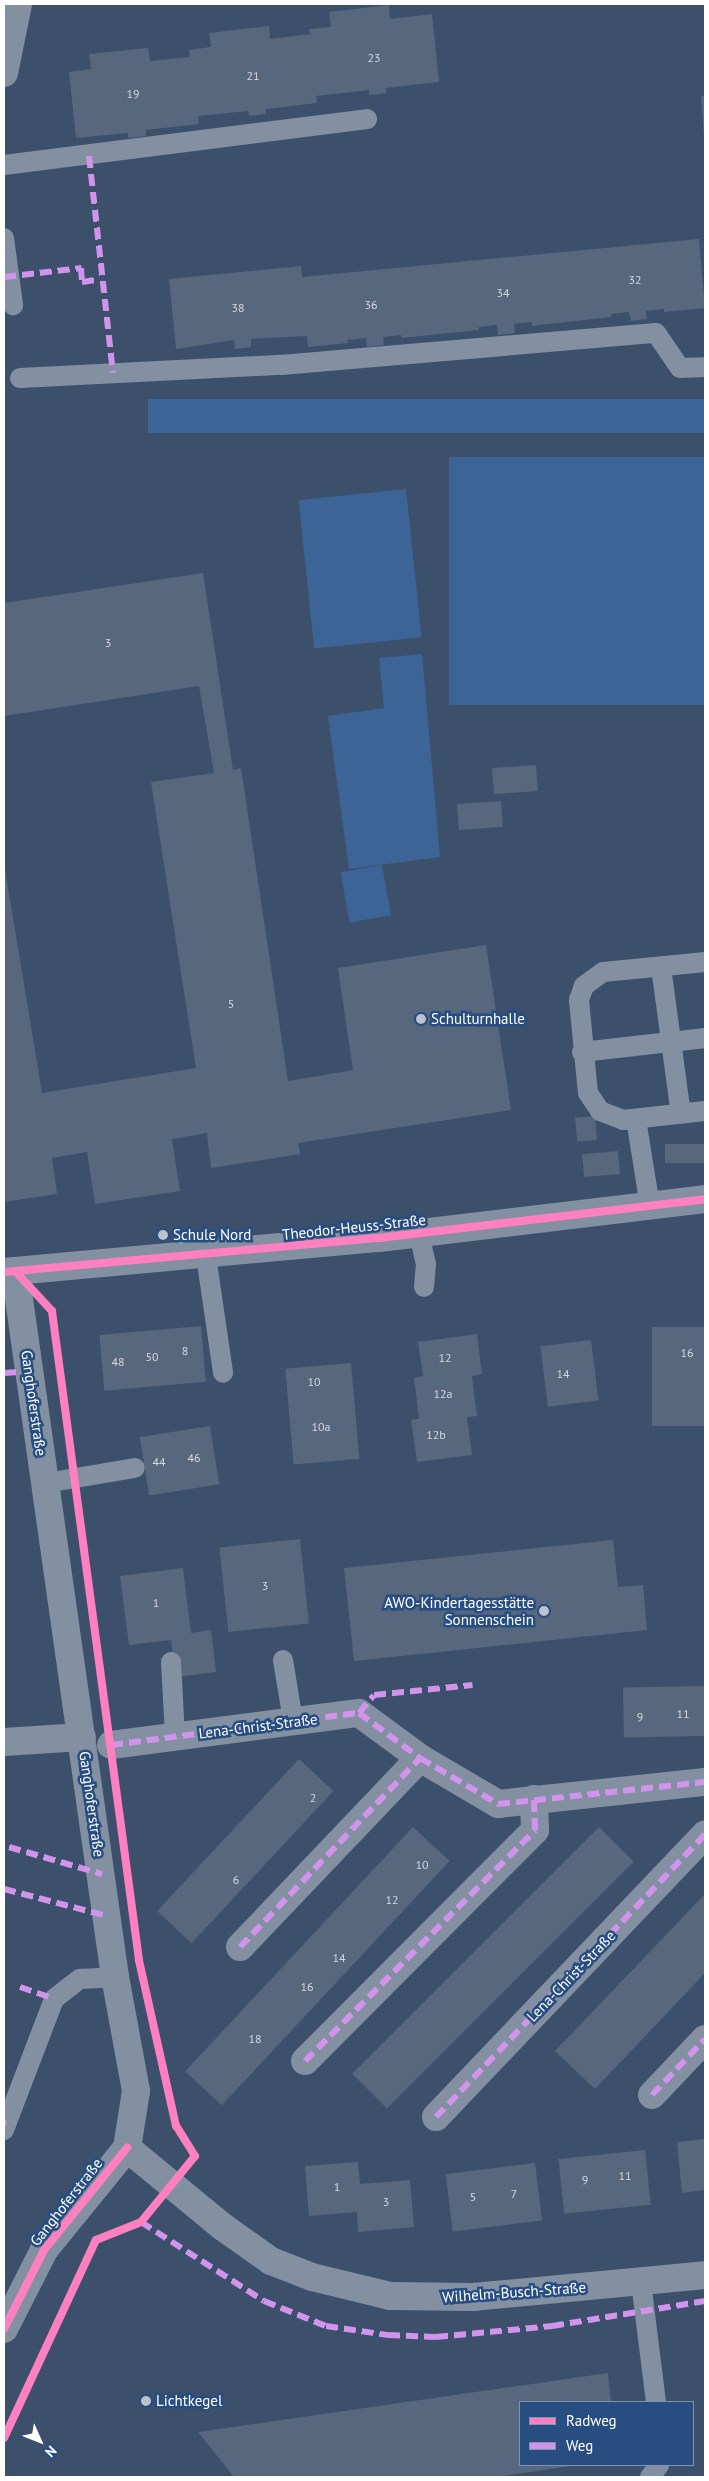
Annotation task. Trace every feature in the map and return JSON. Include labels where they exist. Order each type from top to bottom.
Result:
[{"type":"street","points":[[4,73],[18,4]]},
{"type":"street","name":"Theodor-Heuss-Straße","points":[[9,1271],[206,1256],[419,1234],[705,1199]]},
{"type":"street","name":"Ganghoferstraße","points":[[4,2329],[11,2294],[44,2250],[127,2148],[136,2091],[115,1977],[46,1483],[9,1271]]},
{"type":"street","name":"Lena-Christ-Straße","points":[[112,1745],[359,1713],[420,1758],[498,1804],[705,1782]]},
{"type":"street","points":[[4,1742],[82,1737]]},
{"type":"street","points":[[240,1947],[420,1758]]},
{"type":"street","points":[[304,2061],[535,1830],[534,1800]]},
{"type":"street","name":"Lena-Christ-Straße","points":[[436,2117],[705,1835]]},
{"type":"street","points":[[652,2095],[705,2038]]},
{"type":"street","name":"Wilhelm-Busch-Straße","points":[[127,2148],[223,2227],[271,2261],[312,2276],[390,2296],[455,2297],[705,2275]]},
{"type":"lane","points":[[4,165],[367,119]]},
{"type":"lane","points":[[4,238],[13,305]]},
{"type":"lane","points":[[20,378],[281,365],[656,333],[680,368],[705,367]]},
{"type":"lane","points":[[705,962],[603,972],[584,986],[579,1000],[582,1052],[592,1101],[611,1117],[636,1119],[705,1111]]},
{"type":"lane","points":[[661,967],[681,1114]]},
{"type":"lane","points":[[582,1052],[705,1038]]},
{"type":"lane","points":[[636,1119],[650,1206]]},
{"type":"lane","points":[[419,1234],[426,1264],[424,1287]]},
{"type":"lane","points":[[206,1256],[223,1373]]},
{"type":"lane","points":[[46,1483],[135,1468]]},
{"type":"lane","points":[[283,1660],[293,1721]]},
{"type":"lane","points":[[171,1662],[176,1737]]},
{"type":"lane","points":[[4,2130],[54,1999],[80,1979],[115,1977]]},
{"type":"lane","points":[[641,2282],[656,2401]]},
{"type":"lane","points":[[650,2477],[658,2466]]},
{"type":"shaded area","points":[[148,399],[705,399],[705,433],[148,433]]},
{"type":"shaded area","points":[[449,457],[705,457],[705,705],[449,705]]},
{"type":"shaded area","points":[[406,489],[422,637],[314,648],[299,500]]},
{"type":"shaded area","points":[[422,654],[440,857],[349,869],[328,716],[384,708],[379,658]]},
{"type":"shaded area","points":[[382,865],[391,915],[349,923],[341,872]]},
{"type":"building","points":[[389,5],[390,19],[432,14],[439,82],[386,88],[386,93],[379,94],[369,95],[369,90],[316,96],[317,103],[266,109],[266,114],[249,116],[248,111],[198,116],[199,124],[146,130],[146,136],[128,138],[128,133],[76,138],[69,72],[91,69],[89,54],[148,48],[150,61],[190,57],[189,50],[211,47],[209,33],[269,26],[270,39],[310,34],[309,29],[331,27],[329,12]]},
{"type":"building","points":[[701,96],[705,96],[705,136],[704,136]]},
{"type":"building","points":[[699,239],[705,308],[664,312],[664,309],[646,311],[647,319],[631,321],[629,312],[611,314],[611,317],[532,326],[532,322],[514,324],[515,333],[498,335],[497,325],[479,327],[479,330],[401,338],[401,335],[383,337],[384,345],[367,347],[366,338],[347,340],[348,343],[308,347],[307,336],[251,339],[251,347],[235,349],[234,340],[176,349],[169,279],[301,266],[302,277]]},
{"type":"building","points":[[203,573],[233,770],[241,768],[288,1081],[353,1070],[338,968],[486,945],[511,1110],[298,1143],[300,1154],[211,1168],[207,1133],[172,1139],[180,1191],[95,1204],[87,1152],[52,1158],[57,1194],[4,1202],[4,863],[42,1093],[196,1068],[151,782],[214,773],[199,686],[4,716],[4,603]]},
{"type":"building","points":[[536,765],[538,791],[494,794],[492,768]]},
{"type":"building","points":[[501,801],[503,827],[459,830],[457,804]]},
{"type":"building","points":[[595,1116],[597,1140],[577,1142],[575,1118]]},
{"type":"building","points":[[665,1144],[705,1144],[705,1163],[665,1163]]},
{"type":"building","points":[[618,1151],[620,1174],[584,1177],[582,1154]]},
{"type":"building","points":[[201,1326],[206,1382],[104,1391],[99,1335]]},
{"type":"building","points":[[652,1327],[705,1327],[705,1426],[652,1426]]},
{"type":"building","points":[[477,1334],[482,1374],[472,1376],[477,1416],[467,1417],[472,1455],[417,1462],[411,1420],[419,1419],[414,1378],[423,1376],[418,1342]]},
{"type":"building","points":[[591,1340],[598,1401],[548,1407],[540,1346]]},
{"type":"building","points":[[351,1363],[359,1459],[294,1464],[285,1369]]},
{"type":"building","points":[[210,1426],[219,1484],[149,1495],[140,1437]]},
{"type":"building","points":[[300,1539],[309,1624],[228,1632],[219,1547]]},
{"type":"building","points":[[613,1540],[618,1587],[643,1585],[647,1630],[354,1661],[344,1568]]},
{"type":"building","points":[[183,1568],[191,1633],[211,1630],[216,1672],[176,1677],[171,1640],[129,1645],[120,1576]]},
{"type":"building","points":[[704,1686],[705,1736],[624,1737],[623,1687]]},
{"type":"building","points":[[299,1759],[333,1791],[192,1943],[157,1911]]},
{"type":"building","points":[[413,1827],[450,1861],[222,2105],[185,2071]]},
{"type":"building","points":[[599,1827],[634,1862],[387,2108],[352,2074]]},
{"type":"building","points":[[705,1894],[705,1973],[595,2089],[555,2051]]},
{"type":"building","points":[[705,2139],[705,2190],[682,2193],[677,2142]]},
{"type":"building","points":[[645,2150],[651,2205],[564,2214],[558,2159]]},
{"type":"building","points":[[358,2162],[360,2184],[410,2180],[414,2227],[358,2232],[357,2212],[309,2216],[305,2166]]},
{"type":"building","points":[[535,2163],[542,2221],[453,2232],[446,2174]]},
{"type":"building","points":[[608,2373],[611,2401],[519,2401],[519,2466],[571,2466],[496,2477],[234,2477],[198,2432]]},
{"type":"marked path","points":[[89,156],[113,373]]},
{"type":"marked path","points":[[4,277],[81,268],[82,282],[100,279]]},
{"type":"marked path","points":[[4,1373],[30,1371]]},
{"type":"marked path","points":[[359,1713],[374,1695],[472,1685]]},
{"type":"marked path","points":[[111,1745],[359,1713],[420,1758],[498,1804],[705,1782]]},
{"type":"marked path","points":[[240,1947],[420,1758]]},
{"type":"marked path","points":[[305,2061],[535,1830],[534,1799]]},
{"type":"marked path","points":[[436,2117],[705,1835]]},
{"type":"marked path","points":[[9,1847],[102,1874]]},
{"type":"marked path","points":[[4,1889],[107,1916]]},
{"type":"marked path","points":[[20,1987],[54,1999]]},
{"type":"marked path","points":[[652,2095],[705,2039]]},
{"type":"marked path","points":[[141,2222],[264,2301],[326,2326],[388,2335],[436,2337],[552,2326],[705,2301]]},
{"type":"cycle path","points":[[4,1272],[379,1238],[705,1199]]},
{"type":"cycle path","points":[[4,2438],[96,2240],[141,2222],[195,2156],[176,2126],[139,1960],[52,1311],[15,1271]]},
{"type":"cycle path","points":[[4,2329],[44,2250],[127,2148]]},
{"type":"place","name":"Schulturnhalle","points":[[421,1019]]},
{"type":"place","name":"Schule Nord","points":[[163,1235]]},
{"type":"place","name":"AWO-Kindertagesstätte Sonnenschein","points":[[544,1611]]},
{"type":"place","name":"Lichtkegel","points":[[146,2401]]}]
